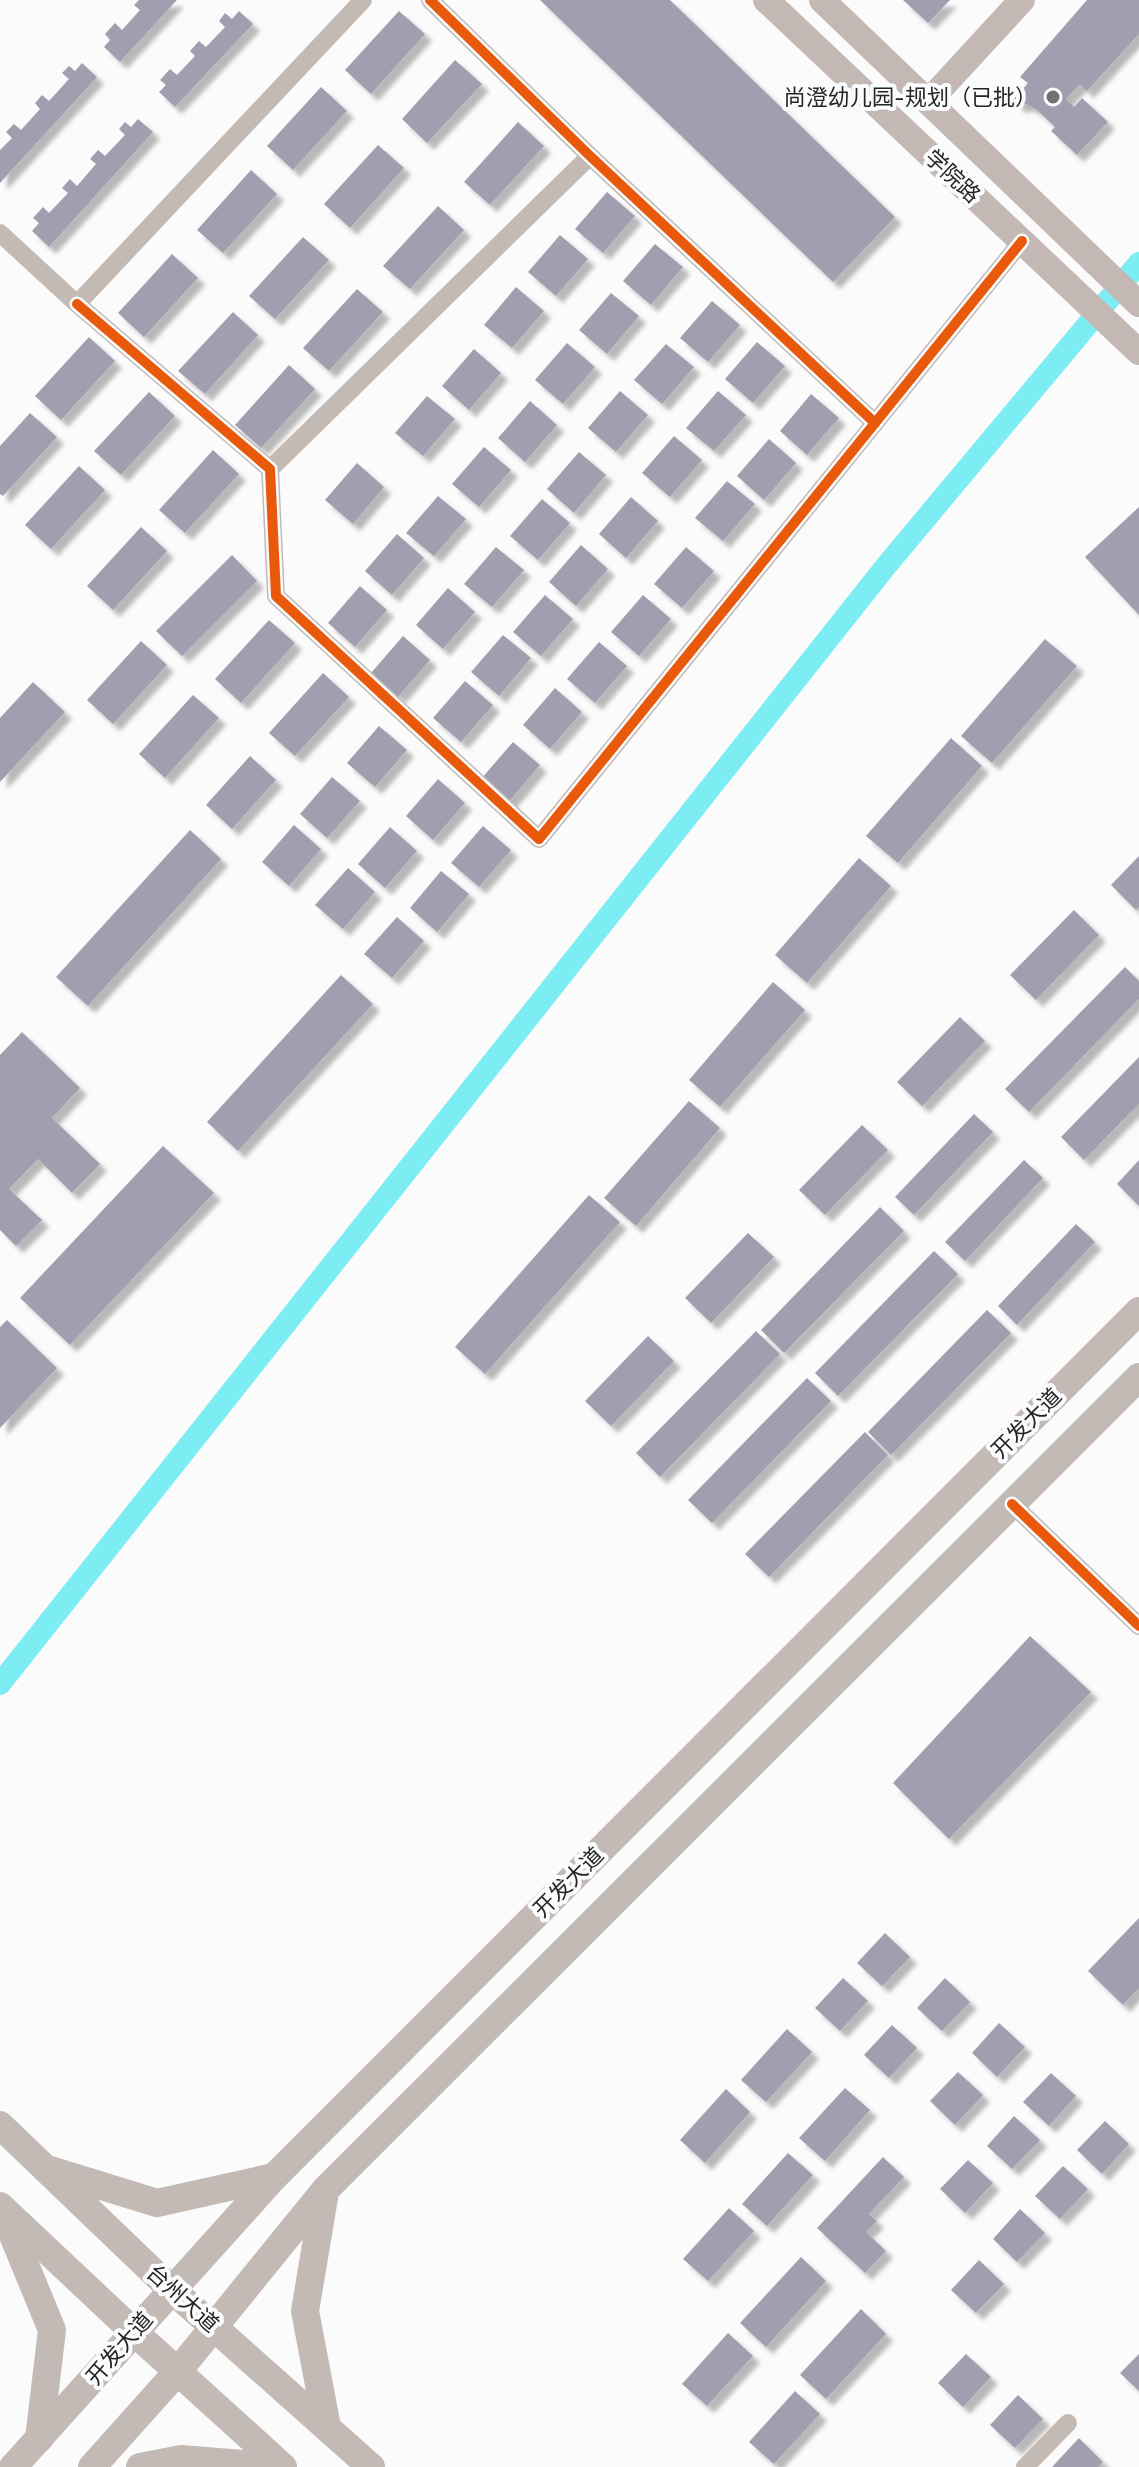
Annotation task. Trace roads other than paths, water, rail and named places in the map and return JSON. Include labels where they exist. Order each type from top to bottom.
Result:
[{"type":"main road","name":"学院路","points":[[766,0],[1139,352]]},
{"type":"main road","name":"学院路","points":[[822,0],[1139,304]]},
{"type":"main road","points":[[929,101],[1022,0]]},
{"type":"main road","name":"开发大道","points":[[13,2467],[274,2177],[1139,1311]]},
{"type":"main road","points":[[92,2467],[178,2371],[325,2190],[1139,1377]]},
{"type":"main road","name":"台州大道","points":[[0,2125],[171,2289],[371,2467]]},
{"type":"main road","points":[[45,2168],[157,2203],[274,2177]]},
{"type":"main road","points":[[325,2190],[305,2311],[327,2427]]},
{"type":"main road","points":[[1,2207],[281,2467]]},
{"type":"main road","points":[[1,2207],[52,2330],[39,2439]]},
{"type":"main road","points":[[140,2467],[181,2459],[281,2467]]},
{"type":"street","points":[[77,304],[363,0]]},
{"type":"street","points":[[430,0],[590,156],[875,423]]},
{"type":"street","points":[[270,469],[590,156]]},
{"type":"street","points":[[0,233],[77,304],[270,469],[276,596],[539,839],[1022,241]]},
{"type":"street","points":[[1012,1504],[1139,1626]]},
{"type":"street","points":[[1025,2467],[1068,2423]]},
{"type":"waterway","points":[[0,1684],[886,566],[1139,263]]},
{"type":"place","name":"尚澄幼儿园-规划（已批）","points":[[1053,97]]}]
